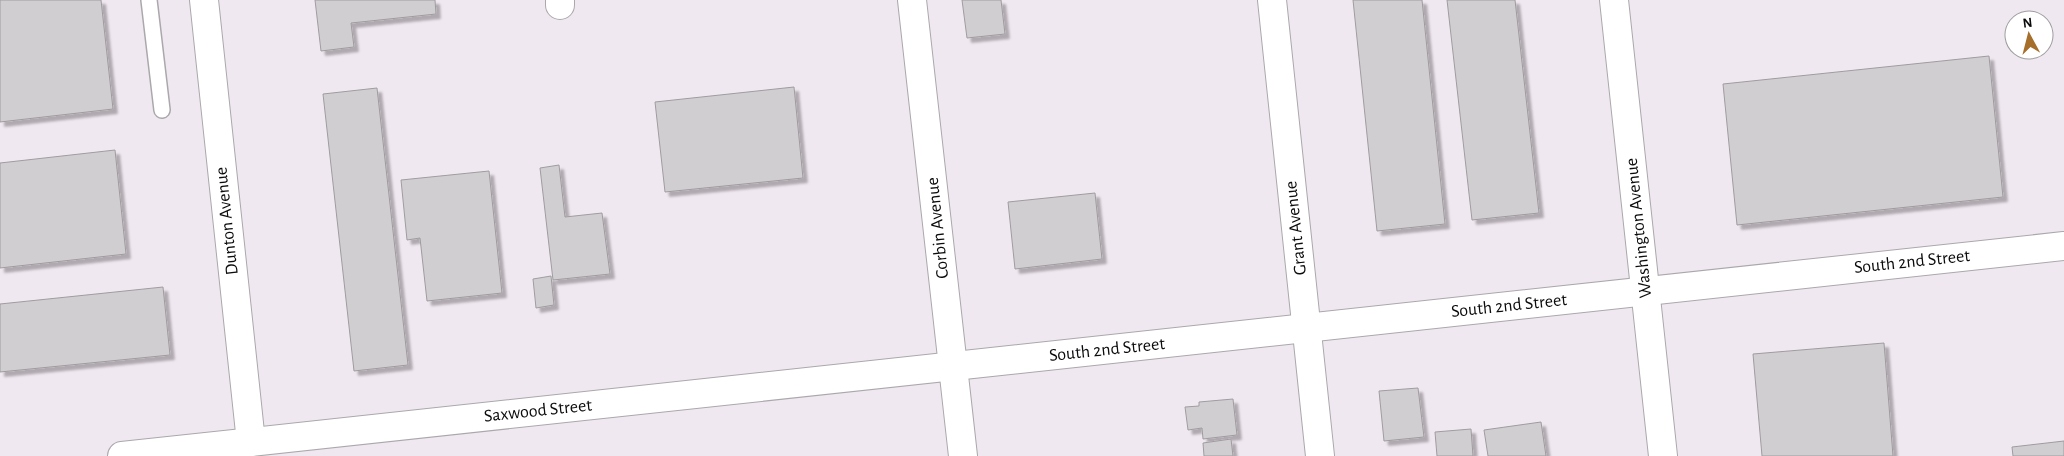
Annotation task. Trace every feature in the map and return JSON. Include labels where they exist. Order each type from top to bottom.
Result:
[{"type":"street","name":"Dunton Avenue","points":[[204,0],[251,442]]},
{"type":"street","name":"Corbin Avenue","points":[[912,0],[963,456]]},
{"type":"street","name":"Grant Avenue","points":[[1272,0],[1320,456]]},
{"type":"street","name":"Washington Avenue","points":[[1614,0],[1663,456]]},
{"type":"street","name":"South 2nd Street","points":[[954,367],[1646,290],[2064,246]]},
{"type":"street","name":"Saxwood Street","points":[[122,456],[954,367]]},
{"type":"lane","points":[[149,0],[162,110]]},
{"type":"shaded area","points":[[0,0],[2064,0],[2064,456],[0,456]]},
{"type":"building","points":[[0,0],[101,0],[113,109],[0,122]]},
{"type":"building","points":[[315,0],[435,0],[436,14],[351,23],[354,47],[321,51]]},
{"type":"building","points":[[962,0],[1001,0],[1005,34],[967,38]]},
{"type":"building","points":[[1353,0],[1422,0],[1445,224],[1377,231]]},
{"type":"building","points":[[1447,0],[1515,0],[1539,213],[1472,220]]},
{"type":"building","points":[[1989,56],[2003,197],[1737,225],[1723,84]]},
{"type":"building","points":[[794,87],[803,178],[665,192],[655,102]]},
{"type":"building","points":[[377,88],[408,365],[354,371],[323,94]]},
{"type":"building","points":[[115,150],[126,254],[0,268],[0,163]]},
{"type":"building","points":[[559,165],[565,217],[602,213],[610,274],[553,280],[540,168]]},
{"type":"building","points":[[489,171],[502,293],[427,301],[420,238],[407,240],[401,180]]},
{"type":"building","points":[[1095,193],[1102,259],[1015,269],[1008,202]]},
{"type":"building","points":[[551,276],[554,305],[536,308],[533,279]]},
{"type":"building","points":[[163,287],[170,355],[0,372],[0,304]]},
{"type":"building","points":[[1884,343],[1893,456],[1762,456],[1753,354]]},
{"type":"building","points":[[1418,388],[1424,437],[1384,441],[1379,391]]},
{"type":"building","points":[[1233,399],[1237,435],[1203,439],[1202,428],[1188,430],[1185,407],[1199,406],[1199,402]]},
{"type":"building","points":[[1541,422],[1546,456],[1488,456],[1484,430]]},
{"type":"building","points":[[1471,429],[1473,456],[1437,456],[1435,432]]},
{"type":"building","points":[[1231,439],[1233,456],[1204,456],[1203,443]]},
{"type":"building","points":[[2064,441],[2064,456],[2013,456],[2012,447]]}]
